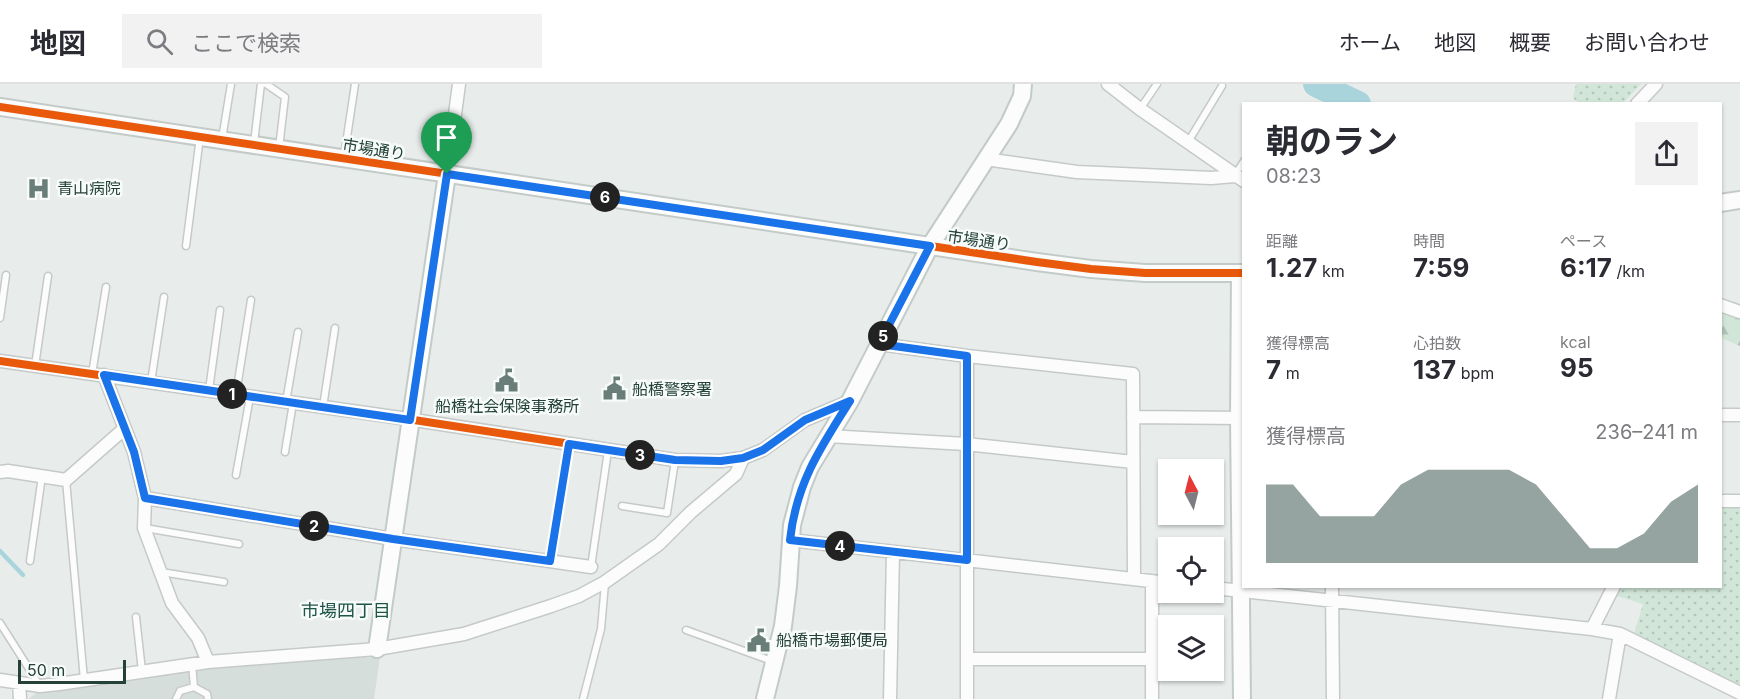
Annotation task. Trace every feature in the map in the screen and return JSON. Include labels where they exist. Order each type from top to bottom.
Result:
[{"type":"street","points":[[377,649],[459,84]]},
{"type":"street","points":[[765,699],[783,626],[794,516],[810,467],[850,401],[930,246],[1009,123],[1022,96],[1023,84]]},
{"type":"street","points":[[1639,102],[1656,84]]},
{"type":"street","points":[[1114,85],[1140,109],[1239,178]]},
{"type":"street","name":"市場通り","points":[[0,107],[1091,269],[1145,273],[1242,273]]},
{"type":"street","points":[[986,159],[1077,172],[1239,178]]},
{"type":"street","points":[[1722,203],[1740,200]]},
{"type":"street","points":[[1242,273],[1242,699]]},
{"type":"street","points":[[1722,306],[1740,312]]},
{"type":"street","points":[[879,344],[1133,374],[1134,579]]},
{"type":"street","points":[[967,356],[967,699]]},
{"type":"street","points":[[0,361],[675,460],[721,461],[743,458],[763,450],[805,420],[850,401]]},
{"type":"street","points":[[98,374],[134,452],[145,498],[144,528],[172,603],[198,638],[208,662]]},
{"type":"street","points":[[1722,415],[1740,415]]},
{"type":"street","points":[[1132,417],[1241,418]]},
{"type":"street","points":[[0,472],[8,471],[66,480],[124,429]]},
{"type":"street","points":[[828,436],[966,444],[1133,462]]},
{"type":"street","points":[[0,680],[40,686],[208,662],[377,649],[464,634],[579,596],[605,582],[659,544],[691,512],[736,474],[743,458]]},
{"type":"street","points":[[145,498],[393,539],[591,567]]},
{"type":"street","points":[[1722,501],[1740,501]]},
{"type":"street","points":[[790,540],[1158,582]]},
{"type":"street","points":[[890,699],[893,552]]},
{"type":"street","points":[[1152,581],[1152,699]]},
{"type":"street","points":[[1332,588],[1333,699]]},
{"type":"street","points":[[1592,629],[1613,588]]},
{"type":"street","points":[[1224,589],[1592,629],[1620,634],[1740,693]]},
{"type":"street","points":[[1609,699],[1620,634]]},
{"type":"street","points":[[967,659],[1151,659]]},
{"type":"street","points":[[19,682],[20,699]]},
{"type":"lane","points":[[222,140],[231,84]]},
{"type":"lane","points":[[254,145],[264,84],[285,97],[279,148]]},
{"type":"lane","points":[[344,158],[355,84]]},
{"type":"lane","points":[[1140,109],[1157,84]]},
{"type":"lane","points":[[1188,143],[1222,86]]},
{"type":"lane","points":[[186,246],[200,136]]},
{"type":"lane","points":[[0,318],[6,275]]},
{"type":"lane","points":[[35,366],[48,276]]},
{"type":"lane","points":[[98,374],[106,287]]},
{"type":"lane","points":[[151,382],[164,297]]},
{"type":"lane","points":[[236,394],[251,300]]},
{"type":"lane","points":[[209,390],[220,310]]},
{"type":"lane","points":[[323,407],[335,328]]},
{"type":"lane","points":[[285,452],[298,332]]},
{"type":"lane","points":[[236,475],[250,396]]},
{"type":"lane","points":[[550,561],[569,444]]},
{"type":"lane","points":[[591,567],[608,451]]},
{"type":"lane","points":[[622,506],[667,513],[675,460]]},
{"type":"lane","points":[[30,561],[42,476]]},
{"type":"lane","points":[[66,480],[84,680]]},
{"type":"lane","points":[[144,528],[239,544]]},
{"type":"lane","points":[[161,572],[224,582]]},
{"type":"lane","points":[[583,699],[601,629],[605,582]]},
{"type":"lane","points":[[136,617],[142,671]]},
{"type":"lane","points":[[0,623],[40,686]]},
{"type":"lane","points":[[686,630],[775,663]]},
{"type":"lane","points":[[192,664],[194,687]]},
{"type":"lane","points":[[176,699],[180,691],[194,687],[207,694],[208,699]]},
{"type":"shaded area","points":[[380,657],[374,699],[28,699],[36,693],[193,669],[311,659]]},
{"type":"green space","points":[[1576,84],[1641,84],[1624,102],[1578,102],[1573,98]]},
{"type":"green space","points":[[1722,311],[1740,317],[1740,346],[1722,338]]},
{"type":"green space","points":[[1740,507],[1740,687],[1634,634],[1643,604],[1617,596],[1621,588],[1722,588],[1722,508]]},
{"type":"waterway","points":[[1316,84],[1354,102]]},
{"type":"waterway","points":[[0,551],[23,575]]},
{"type":"cycle path","points":[[0,107],[1037,262],[1145,273],[1242,273]]},
{"type":"cycle path","points":[[0,361],[675,460],[721,461],[743,458],[763,450],[805,420],[850,401]]},
{"type":"place","name":"青山病院","points":[[39,188]]},
{"type":"place","name":"船橋社会保険事務所","points":[[507,381]]},
{"type":"place","name":"船橋警察署","points":[[614,389]]},
{"type":"place","name":"船橋市場郵便局","points":[[758,640]]},
{"type":"district","name":"市場四丁目","points":[[346,610]]},
{"type":"route","points":[[447,174],[930,246],[879,344],[967,356],[967,560],[790,540],[795,507],[810,467],[850,401],[805,420],[763,450],[743,458],[721,461],[675,460],[569,444],[550,561],[393,539],[145,498],[134,452],[104,375],[410,420],[447,174]]}]
